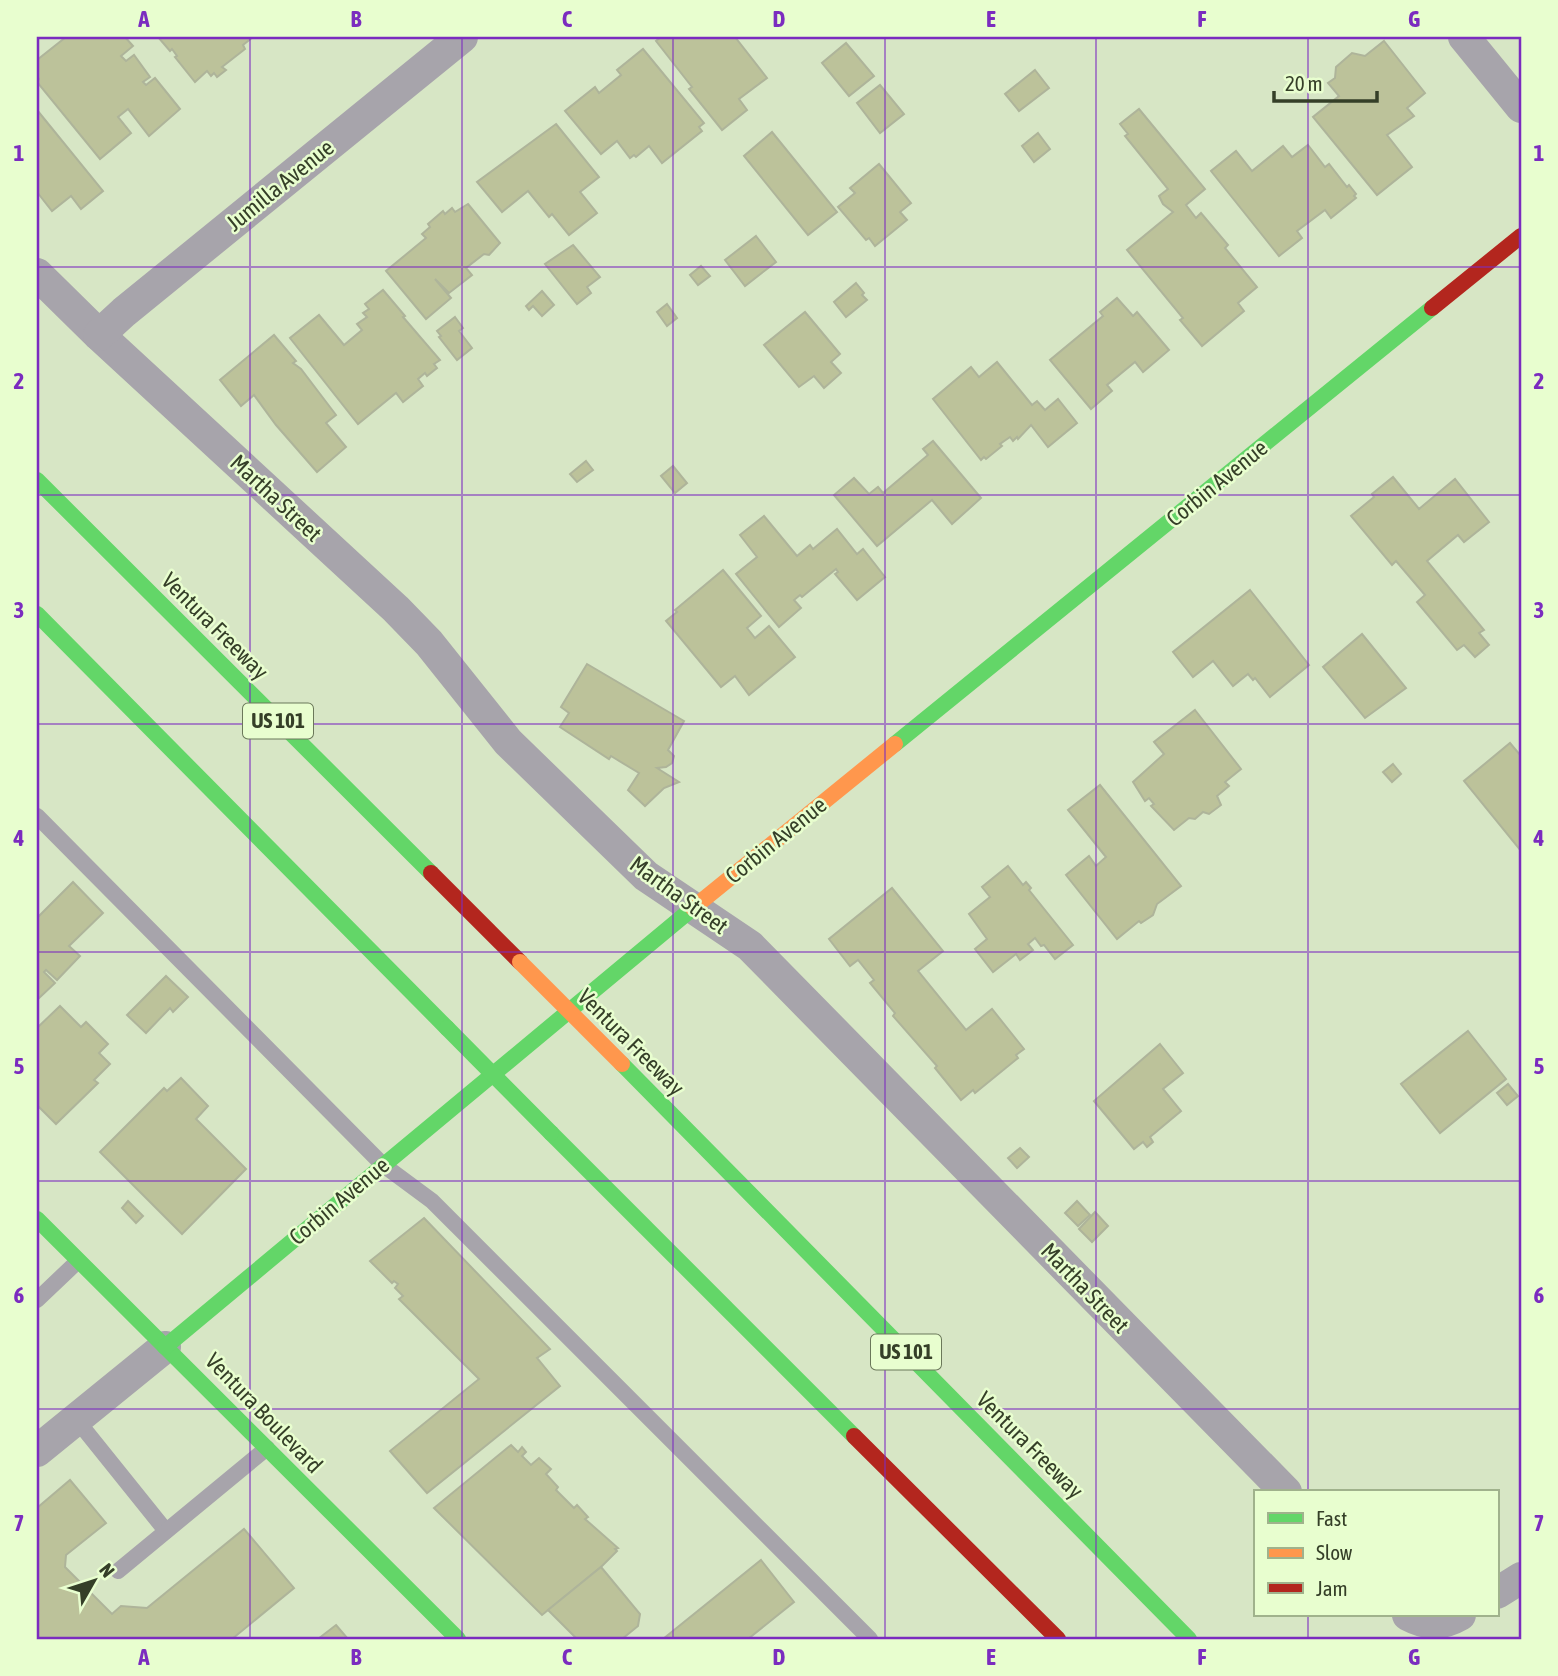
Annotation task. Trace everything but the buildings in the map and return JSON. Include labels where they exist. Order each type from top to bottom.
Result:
[{"type":"main road","name":"Corbin Avenue","points":[[165,1346],[693,908],[1521,236]]},
{"type":"main road","name":"Ventura Freeway","points":[[37,480],[622,1064],[1189,1639]]},
{"type":"main road","points":[[37,614],[551,1133],[1058,1639]]},
{"type":"main road","name":"Ventura Boulevard","points":[[37,1219],[458,1639]]},
{"type":"street","name":"Jumilla Avenue","points":[[99,335],[462,37]]},
{"type":"street","points":[[1464,37],[1521,107]]},
{"type":"street","name":"Martha Street","points":[[37,274],[99,335],[396,608],[429,643],[508,742],[646,876],[750,946],[1284,1490]]},
{"type":"street","name":"Corbin Avenue","points":[[41,1439],[76,1419],[165,1346]]},
{"type":"street","points":[[1498,1592],[1521,1578]]},
{"type":"street","points":[[1416,1619],[1435,1624],[1458,1616]]},
{"type":"lane","points":[[37,816],[382,1164],[432,1201],[870,1639]]},
{"type":"lane","points":[[37,1300],[79,1261]]},
{"type":"lane","points":[[76,1419],[166,1531]]},
{"type":"lane","points":[[118,1571],[267,1448]]},
{"type":"traffic: fast","points":[[895,744],[1432,308]]},
{"type":"traffic: fast","points":[[37,480],[431,873]]},
{"type":"traffic: fast","points":[[37,614],[447,1028]]},
{"type":"traffic: fast","points":[[165,1347],[693,908]]},
{"type":"traffic: fast","points":[[447,1028],[551,1133]]},
{"type":"traffic: fast","points":[[622,1064],[1189,1639]]},
{"type":"traffic: fast","points":[[551,1133],[854,1436]]},
{"type":"traffic: fast","points":[[37,1219],[458,1639]]},
{"type":"traffic: slow","points":[[693,908],[895,744]]},
{"type":"traffic: slow","points":[[520,962],[622,1064]]},
{"type":"traffic: jam","points":[[1432,308],[1521,236]]},
{"type":"traffic: jam","points":[[431,873],[520,962]]},
{"type":"traffic: jam","points":[[854,1436],[1058,1639]]}]
